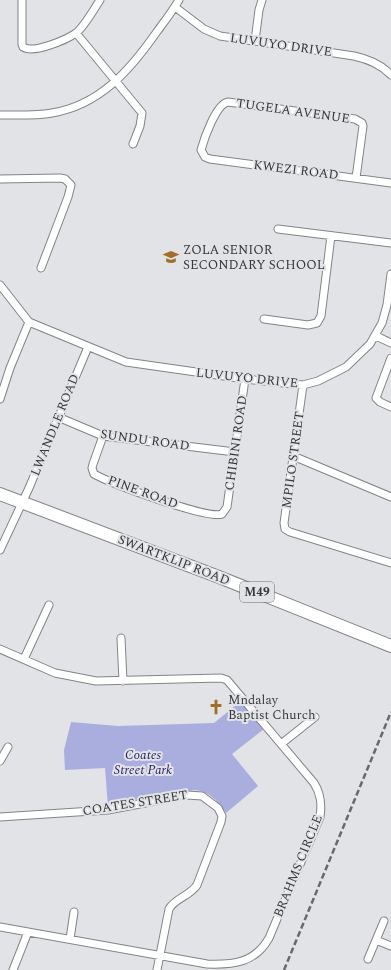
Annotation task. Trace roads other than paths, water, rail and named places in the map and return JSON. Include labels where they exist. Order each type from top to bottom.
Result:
[{"type":"main road","name":"SWARTKLIP ROAD","points":[[0,494],[22,504],[212,574],[391,646]]},
{"type":"street","points":[[22,0],[22,44],[26,49],[46,47],[76,33],[100,0]]},
{"type":"street","points":[[0,115],[53,113],[75,106],[98,95],[117,81],[132,66],[179,0]]},
{"type":"street","points":[[255,41],[259,10],[262,0]]},
{"type":"street","name":"LUVUYO DRIVE","points":[[175,7],[211,33],[228,38],[354,56],[379,65],[391,75]]},
{"type":"street","points":[[76,33],[142,113],[140,126],[133,144]]},
{"type":"street","name":"TUGELA AVENUE","points":[[202,154],[203,145],[218,109],[223,103],[228,102],[355,119],[362,123],[363,126],[356,178]]},
{"type":"street","name":"KWEZI ROAD","points":[[202,154],[210,159],[391,183]]},
{"type":"street","points":[[0,179],[60,178],[66,179],[70,185],[68,197],[41,268]]},
{"type":"street","points":[[278,229],[391,243]]},
{"type":"street","points":[[264,319],[308,325],[317,323],[321,316],[331,236]]},
{"type":"street","name":"LUVUYO DRIVE","points":[[30,322],[88,347],[135,364],[245,379],[303,385],[318,381],[346,367],[360,356],[376,336],[382,323],[387,305],[391,274]]},
{"type":"street","points":[[0,286],[30,322],[10,368],[0,400]]},
{"type":"street","points":[[376,336],[391,343]]},
{"type":"street","name":"LWANDLE ROAD","points":[[0,550],[22,504],[88,347]]},
{"type":"street","points":[[391,358],[376,398],[391,407]]},
{"type":"street","name":"CHIBINI ROAD","points":[[227,508],[245,379]]},
{"type":"street","name":"MPILO STREET","points":[[303,385],[284,523],[285,529],[290,532],[391,563]]},
{"type":"street","name":"SUNDU ROAD","points":[[58,417],[103,436],[235,452]]},
{"type":"street","name":"PINE ROAD","points":[[103,436],[92,468],[94,474],[155,498],[213,515],[222,514],[227,508]]},
{"type":"street","points":[[293,456],[391,497]]},
{"type":"street","points":[[24,660],[49,605]]},
{"type":"street","points":[[121,638],[123,681]]},
{"type":"street","name":"BRAHMS CIRCLE","points":[[0,649],[62,675],[105,682],[224,678],[232,684],[314,783],[319,792],[321,807],[320,817],[270,938],[255,956],[244,962],[232,964],[207,964],[0,927]]},
{"type":"street","points":[[281,744],[315,717]]},
{"type":"street","points":[[0,761],[8,748]]},
{"type":"street","name":"COATES STREET","points":[[0,817],[108,810],[193,794],[207,798],[215,804],[222,816],[220,828],[197,885],[191,892],[174,902],[169,909],[157,970]]},
{"type":"street","points":[[70,939],[74,912]]},
{"type":"street","points":[[368,959],[384,921]]},
{"type":"street","points":[[13,970],[28,932]]},
{"type":"street","points":[[376,940],[391,946]]},
{"type":"railway","points":[[284,970],[391,712]]},
{"type":"place","name":"ZOLA SENIOR SECONDARY SCHOOL","points":[[171,257]]},
{"type":"place","name":"Mndalay Baptist Church","points":[[216,707]]},
{"type":"park label","name":"Coates Street Park","points":[[143,762]]}]
